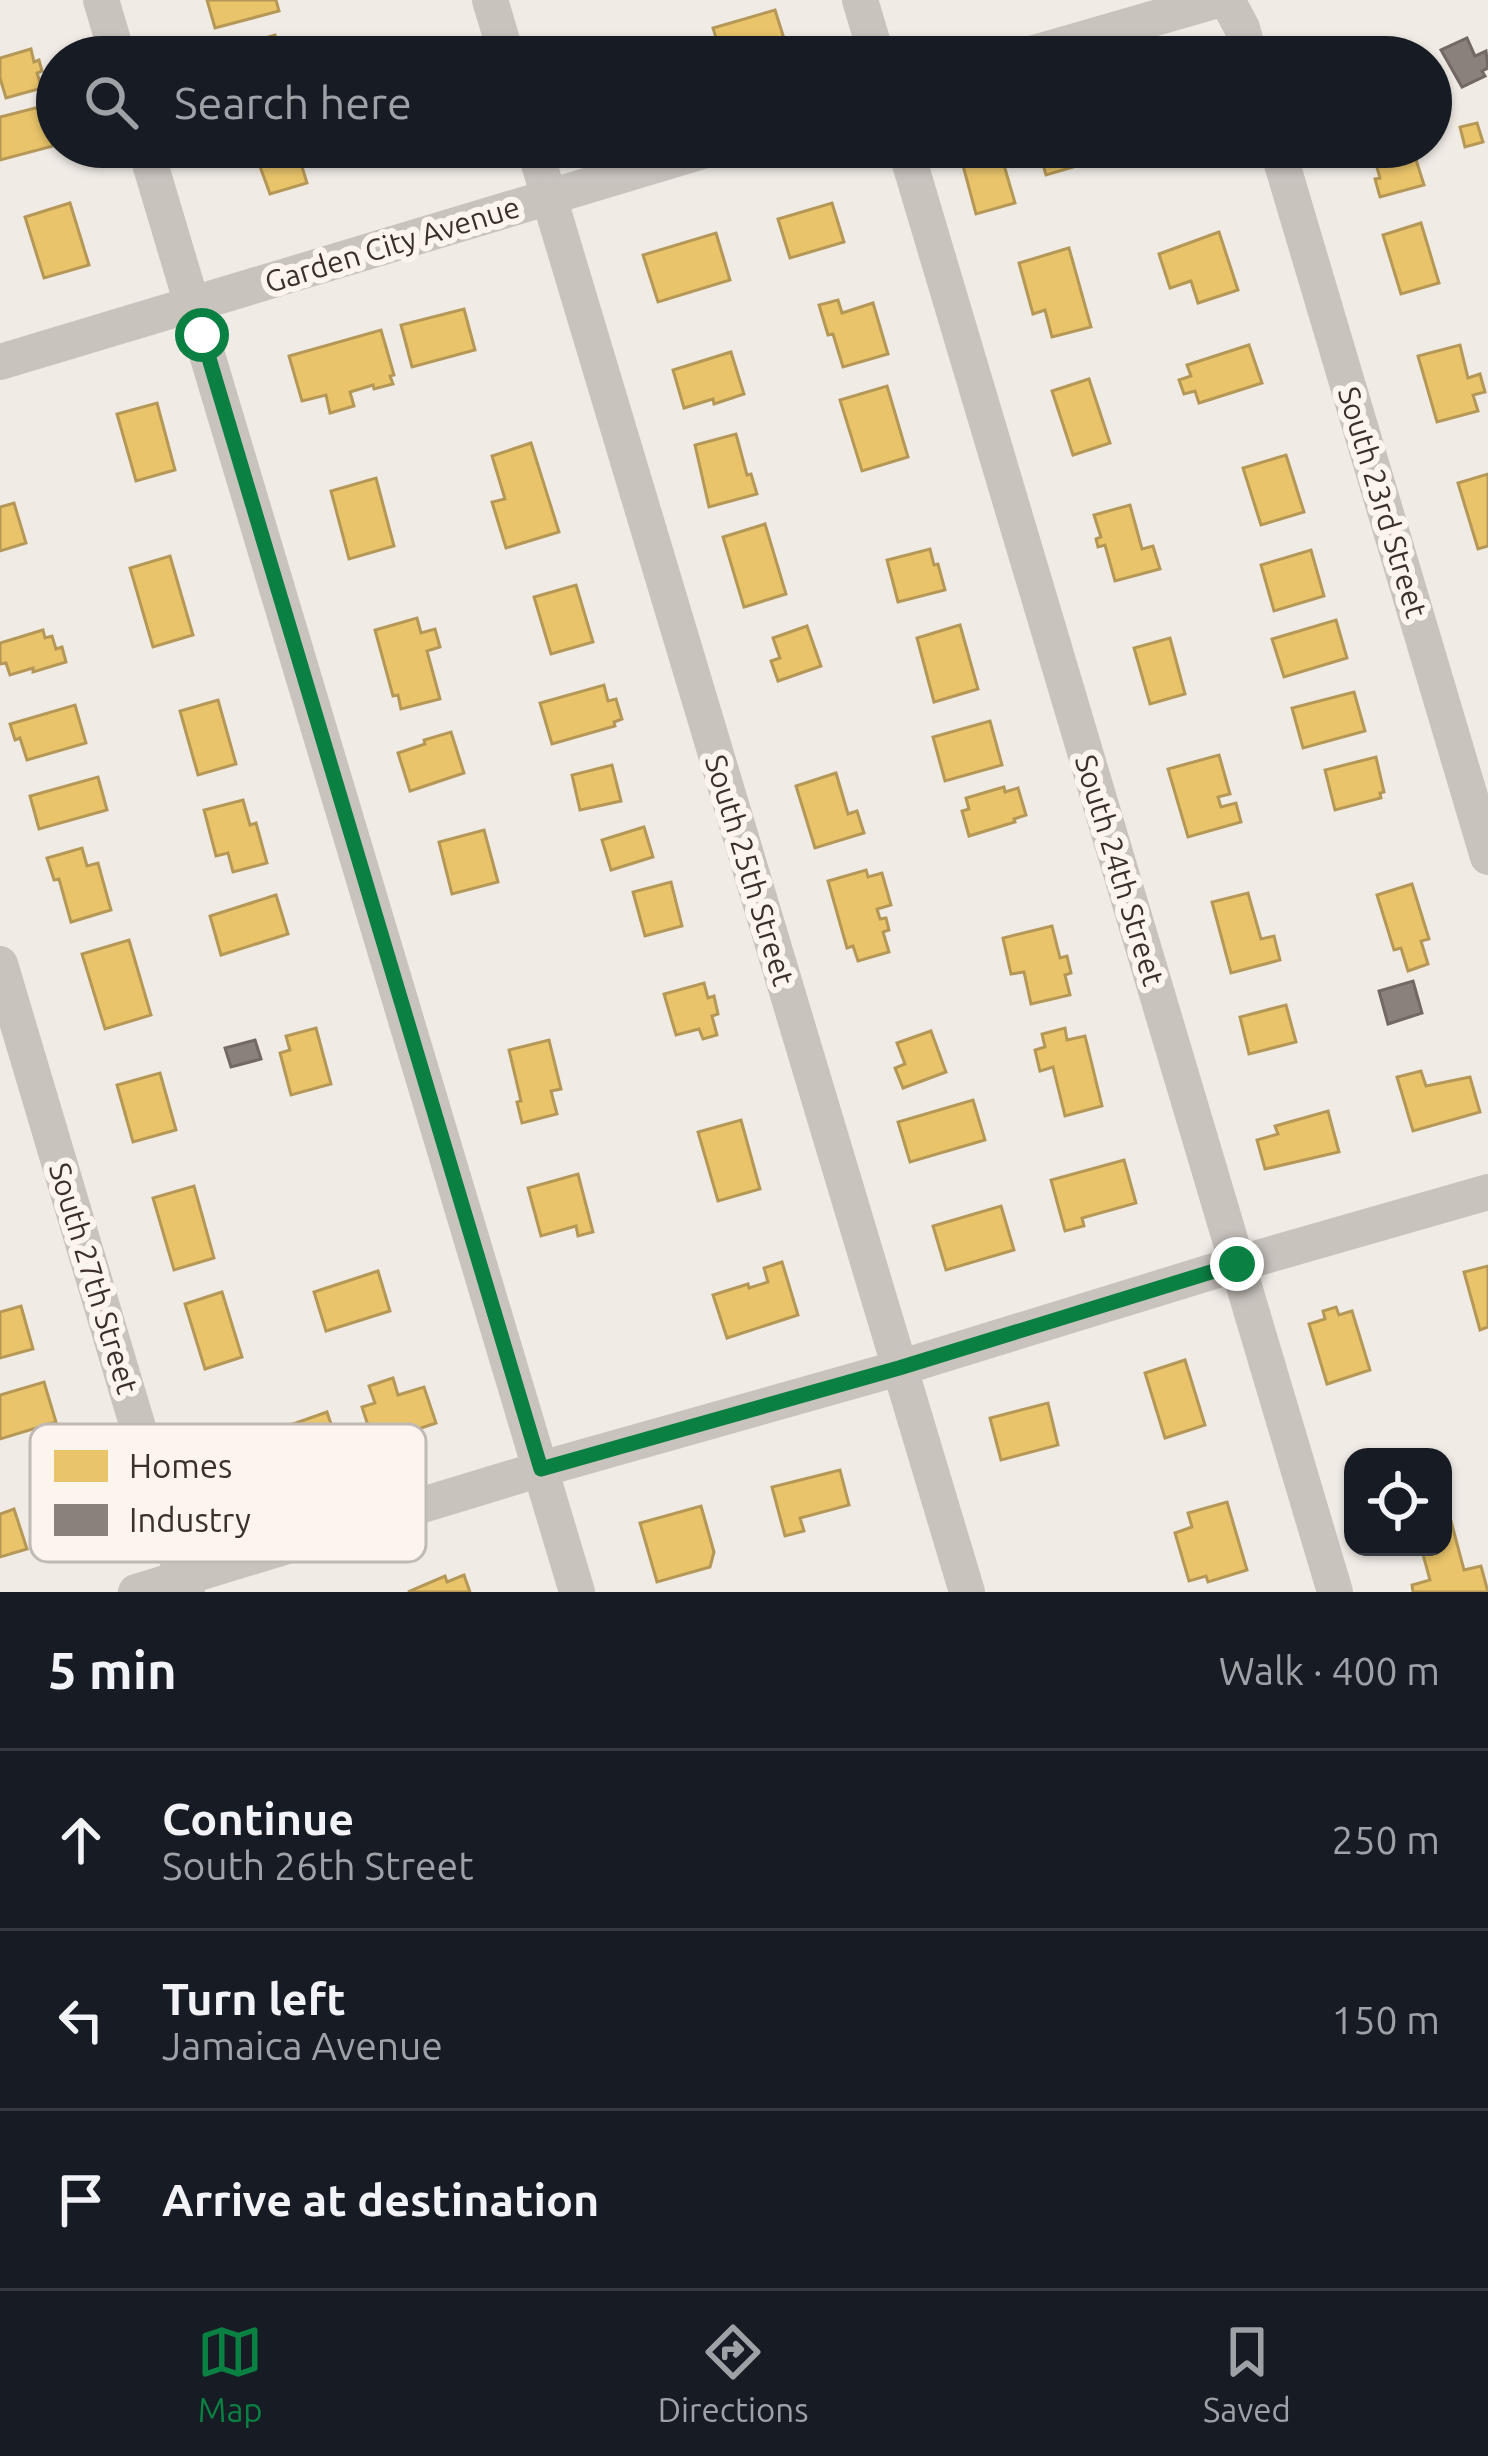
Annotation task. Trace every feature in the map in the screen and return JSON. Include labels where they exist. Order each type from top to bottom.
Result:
[{"type":"street","points":[[101,0],[112,36]]},
{"type":"street","points":[[490,0],[501,36]]},
{"type":"street","points":[[860,0],[871,36]]},
{"type":"street","points":[[1093,36],[1218,0]]},
{"type":"street","points":[[1227,0],[1244,36]]},
{"type":"street","points":[[151,168],[577,1592]]},
{"type":"street","name":"South 25th Street","points":[[540,168],[967,1592]]},
{"type":"street","name":"Garden City Avenue","points":[[0,362],[646,168]]},
{"type":"street","name":"South 24th Street","points":[[910,168],[1335,1592]]},
{"type":"street","name":"South 23rd Street","points":[[1283,168],[1488,857]]},
{"type":"street","name":"South 27th Street","points":[[0,964],[137,1424]]},
{"type":"street","points":[[426,1506],[1488,1192]]},
{"type":"street","points":[[136,1592],[185,1585],[256,1562]]},
{"type":"building: Homes","points":[[207,0],[276,0],[279,11],[215,28]]},
{"type":"building: Homes","points":[[775,10],[783,36],[715,36],[713,28]]},
{"type":"building: Homes","points":[[31,49],[36,90],[6,98],[0,58]]},
{"type":"building: Homes","points":[[36,108],[36,150],[0,160],[0,117]]},
{"type":"building: Homes","points":[[1477,123],[1483,142],[1465,147],[1460,127]]},
{"type":"building: Homes","points":[[261,168],[302,168],[307,183],[270,194]]},
{"type":"building: Homes","points":[[964,168],[1005,168],[1015,203],[976,214]]},
{"type":"building: Homes","points":[[1044,168],[1070,168],[1046,175]]},
{"type":"building: Homes","points":[[1377,168],[1419,168],[1424,185],[1380,197],[1375,179],[1380,178]]},
{"type":"building: Homes","points":[[70,203],[89,265],[44,278],[25,217]]},
{"type":"building: Homes","points":[[832,203],[844,242],[790,258],[778,219]]},
{"type":"building: Homes","points":[[1421,223],[1439,283],[1401,294],[1383,235]]},
{"type":"building: Homes","points":[[1219,232],[1238,290],[1198,303],[1191,281],[1170,288],[1159,254]]},
{"type":"building: Homes","points":[[716,233],[730,280],[658,302],[643,255]]},
{"type":"building: Homes","points":[[1069,248],[1091,327],[1052,337],[1045,310],[1033,314],[1019,263]]},
{"type":"building: Homes","points":[[838,300],[842,313],[873,303],[888,354],[843,367],[819,305]]},
{"type":"building: Homes","points":[[464,309],[475,350],[412,367],[401,325]]},
{"type":"building: Homes","points":[[381,330],[393,384],[350,392],[354,406],[330,413],[326,395],[302,401],[289,356]]},
{"type":"building: Homes","points":[[1249,345],[1262,383],[1199,403],[1195,391],[1184,394],[1179,380],[1191,376],[1187,365]]},
{"type":"building: Homes","points":[[1460,345],[1468,378],[1480,374],[1485,392],[1473,395],[1478,411],[1437,422],[1418,356]]},
{"type":"building: Homes","points":[[731,352],[744,394],[684,408],[673,370]]},
{"type":"building: Homes","points":[[1089,379],[1110,443],[1073,455],[1052,391]]},
{"type":"building: Homes","points":[[887,386],[908,457],[862,471],[840,400]]},
{"type":"building: Homes","points":[[157,403],[175,470],[136,481],[117,414]]},
{"type":"building: Homes","points":[[736,434],[757,494],[709,507],[695,445]]},
{"type":"building: Homes","points":[[531,443],[559,532],[506,548],[492,502],[505,499],[492,456]]},
{"type":"building: Homes","points":[[1286,455],[1304,512],[1261,525],[1243,468]]},
{"type":"building: Homes","points":[[1488,474],[1488,546],[1478,549],[1458,483]]},
{"type":"building: Homes","points":[[376,478],[394,546],[349,559],[331,491]]},
{"type":"building: Homes","points":[[14,503],[26,543],[0,551],[0,507]]},
{"type":"building: Homes","points":[[1130,505],[1142,549],[1153,546],[1160,569],[1115,581],[1105,545],[1098,547],[1096,539],[1101,537],[1094,515]]},
{"type":"building: Homes","points":[[765,524],[786,594],[744,607],[723,537]]},
{"type":"building: Homes","points":[[930,549],[945,590],[898,602],[887,560]]},
{"type":"building: Homes","points":[[1311,550],[1324,596],[1274,611],[1261,565]]},
{"type":"building: Homes","points":[[170,556],[193,635],[153,647],[130,568]]},
{"type":"building: Homes","points":[[576,585],[593,642],[551,654],[534,597]]},
{"type":"building: Homes","points":[[417,618],[421,633],[435,629],[440,647],[427,651],[440,699],[401,709],[375,630]]},
{"type":"building: Homes","points":[[1336,620],[1347,658],[1284,677],[1272,639]]},
{"type":"building: Homes","points":[[960,625],[978,689],[934,702],[917,638]]},
{"type":"building: Homes","points":[[807,626],[821,666],[778,681],[771,661],[780,658],[773,638]]},
{"type":"building: Homes","points":[[43,630],[45,638],[52,636],[56,649],[62,647],[66,662],[10,675],[6,663],[0,664],[0,643]]},
{"type":"building: Homes","points":[[1170,638],[1185,694],[1150,704],[1134,648]]},
{"type":"building: Homes","points":[[604,685],[608,701],[616,699],[622,719],[615,726],[552,744],[540,703]]},
{"type":"building: Homes","points":[[1354,692],[1365,731],[1303,748],[1292,708]]},
{"type":"building: Homes","points":[[218,700],[236,764],[198,775],[180,711]]},
{"type":"building: Homes","points":[[75,705],[86,743],[27,760],[10,724]]},
{"type":"building: Homes","points":[[990,721],[1002,765],[945,781],[933,737]]},
{"type":"building: Homes","points":[[451,732],[464,773],[410,791],[398,753]]},
{"type":"building: Homes","points":[[1219,755],[1230,794],[1218,797],[1221,807],[1236,803],[1241,822],[1188,837],[1168,769]]},
{"type":"building: Homes","points":[[1376,757],[1384,792],[1381,798],[1335,810],[1325,770]]},
{"type":"building: Homes","points":[[612,765],[621,801],[580,810],[572,775]]},
{"type":"building: Homes","points":[[836,773],[848,814],[857,811],[864,833],[815,848],[796,786]]},
{"type":"building: Homes","points":[[98,777],[107,810],[39,829],[30,796]]},
{"type":"building: Homes","points":[[1004,787],[1005,792],[1018,788],[1026,815],[969,836],[962,811],[969,809],[966,798]]},
{"type":"building: Homes","points":[[243,800],[250,825],[256,823],[267,863],[233,872],[228,853],[216,856],[204,810]]},
{"type":"building: Homes","points":[[644,827],[653,857],[611,870],[602,840]]},
{"type":"building: Homes","points":[[484,830],[498,882],[452,894],[439,842]]},
{"type":"building: Homes","points":[[82,848],[87,866],[98,863],[111,910],[71,922],[59,879],[54,880],[47,858]]},
{"type":"building: Homes","points":[[866,870],[868,877],[882,873],[891,905],[877,909],[880,919],[886,918],[889,930],[883,932],[889,952],[858,961],[853,946],[847,948],[828,881]]},
{"type":"building: Homes","points":[[671,882],[682,926],[645,936],[633,892]]},
{"type":"building: Homes","points":[[1412,884],[1429,939],[1421,941],[1428,964],[1408,971],[1401,948],[1394,950],[1377,895]]},
{"type":"building: Homes","points":[[1248,893],[1261,939],[1274,936],[1280,960],[1231,973],[1212,902]]},
{"type":"building: Homes","points":[[276,895],[288,934],[221,955],[210,916]]},
{"type":"building: Homes","points":[[1052,926],[1060,958],[1067,956],[1070,995],[1031,1004],[1024,972],[1011,974],[1003,938]]},
{"type":"building: Homes","points":[[129,940],[151,1015],[105,1029],[82,954]]},
{"type":"building: Homes","points":[[704,983],[708,998],[714,996],[717,1035],[703,1039],[699,1029],[676,1035],[664,994]]},
{"type":"building: Homes","points":[[1286,1005],[1296,1042],[1249,1054],[1240,1017]]},
{"type":"building: Homes","points":[[316,1028],[331,1084],[291,1095],[280,1053],[290,1050],[286,1036]]},
{"type":"building: Homes","points":[[1065,1028],[1067,1040],[1085,1036],[1102,1106],[1065,1116],[1053,1067],[1040,1071],[1035,1050],[1045,1047],[1042,1034]]},
{"type":"building: Homes","points":[[931,1031],[946,1072],[903,1088],[895,1068],[905,1064],[897,1043]]},
{"type":"building: Homes","points":[[549,1040],[561,1089],[551,1091],[557,1114],[522,1123],[509,1050]]},
{"type":"building: Homes","points":[[1421,1071],[1426,1086],[1470,1077],[1480,1112],[1413,1131],[1397,1077]]},
{"type":"building: Homes","points":[[160,1073],[176,1130],[133,1142],[117,1085]]},
{"type":"building: Homes","points":[[973,1100],[985,1140],[910,1162],[898,1122]]},
{"type":"building: Homes","points":[[1328,1111],[1339,1152],[1265,1169],[1257,1140],[1278,1134],[1275,1126]]},
{"type":"building: Homes","points":[[741,1120],[760,1189],[718,1201],[698,1132]]},
{"type":"building: Homes","points":[[1124,1160],[1136,1203],[1082,1218],[1084,1226],[1065,1231],[1051,1180]]},
{"type":"building: Homes","points":[[578,1174],[593,1232],[578,1236],[576,1226],[541,1236],[528,1188]]},
{"type":"building: Homes","points":[[194,1186],[214,1258],[174,1270],[153,1198]]},
{"type":"building: Homes","points":[[1001,1206],[1014,1250],[946,1270],[933,1226]]},
{"type":"building: Homes","points":[[782,1262],[798,1315],[727,1338],[713,1295],[768,1282],[764,1268]]},
{"type":"building: Homes","points":[[1488,1266],[1488,1327],[1480,1330],[1464,1272]]},
{"type":"building: Homes","points":[[378,1271],[390,1311],[326,1331],[314,1292]]},
{"type":"building: Homes","points":[[222,1292],[242,1357],[205,1369],[185,1304]]},
{"type":"building: Homes","points":[[21,1306],[33,1349],[0,1358],[0,1312]]},
{"type":"building: Homes","points":[[1336,1307],[1339,1315],[1352,1311],[1370,1370],[1327,1384],[1309,1324],[1325,1319],[1323,1311]]},
{"type":"building: Homes","points":[[1185,1360],[1205,1425],[1165,1438],[1145,1373]]},
{"type":"building: Homes","points":[[393,1378],[398,1395],[424,1387],[436,1423],[368,1424],[362,1407],[375,1403],[369,1386]]},
{"type":"building: Homes","points":[[44,1382],[56,1422],[30,1424],[30,1430],[0,1439],[0,1395]]},
{"type":"building: Homes","points":[[1048,1403],[1058,1445],[1001,1460],[990,1418]]},
{"type":"building: Homes","points":[[327,1412],[331,1424],[293,1424]]},
{"type":"building: Homes","points":[[840,1470],[849,1505],[800,1518],[804,1531],[785,1536],[772,1487]]},
{"type":"building: Homes","points":[[1227,1502],[1247,1570],[1208,1582],[1206,1576],[1189,1581],[1175,1533],[1192,1527],[1188,1513]]},
{"type":"building: Homes","points":[[701,1506],[714,1552],[710,1567],[657,1582],[640,1523]]},
{"type":"building: Homes","points":[[14,1509],[27,1549],[0,1557],[0,1514]]},
{"type":"building: Homes","points":[[1452,1525],[1464,1570],[1481,1566],[1488,1592],[1413,1592],[1412,1585],[1430,1580],[1423,1556],[1452,1556]]},
{"type":"building: Homes","points":[[464,1575],[470,1592],[408,1592],[445,1576],[447,1582]]},
{"type":"building: Industry","points":[[1467,38],[1475,56],[1486,51],[1485,76],[1462,87],[1452,69],[1452,45]]},
{"type":"building: Industry","points":[[1413,981],[1422,1013],[1388,1024],[1379,991]]},
{"type":"building: Industry","points":[[255,1040],[261,1059],[231,1067],[225,1048]]},
{"type":"route","points":[[202,335],[541,1469],[899,1368],[1237,1264]]}]
